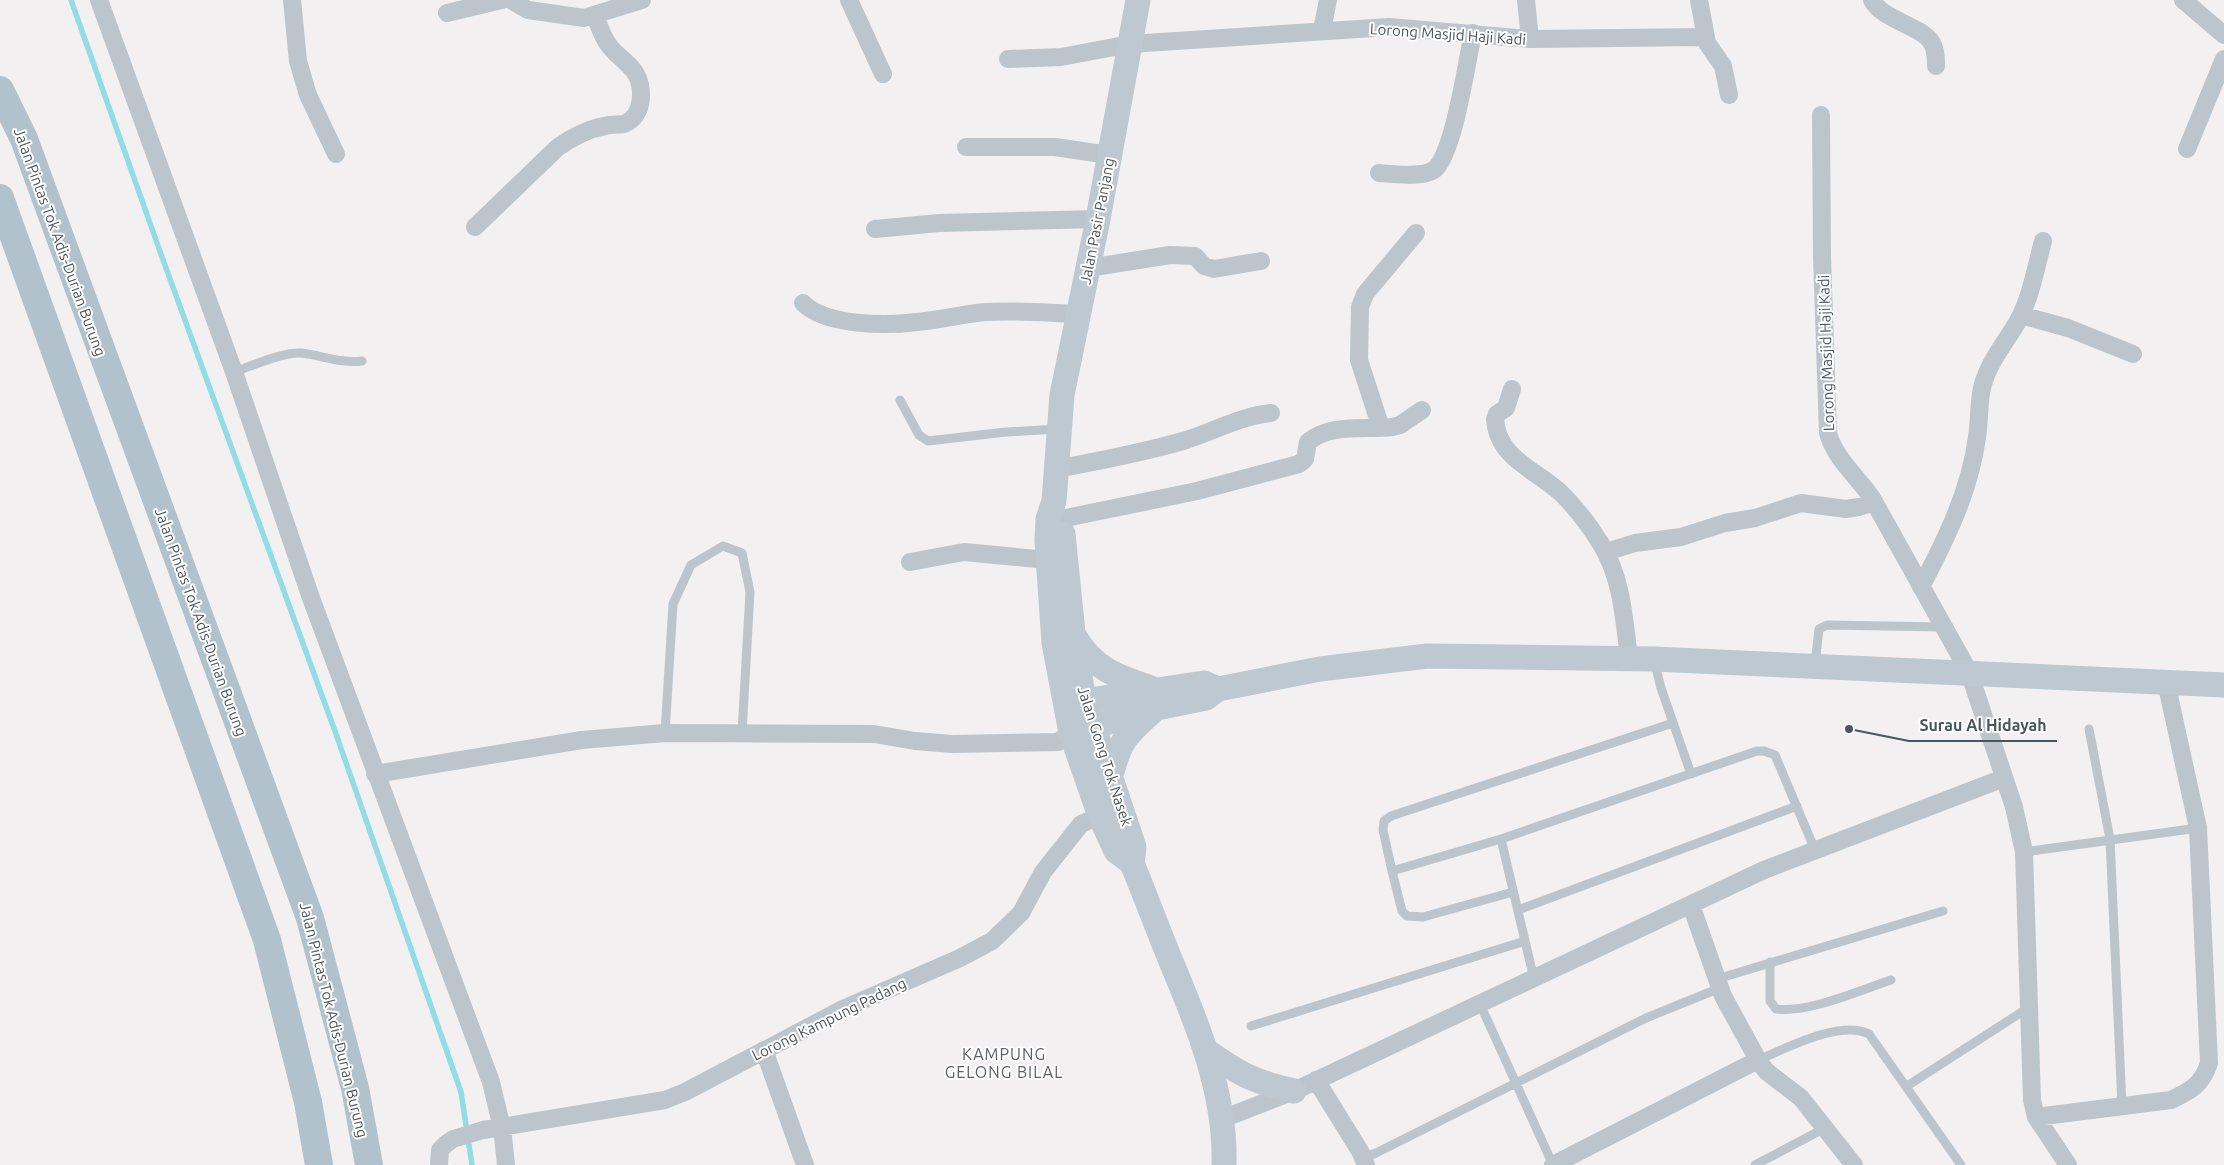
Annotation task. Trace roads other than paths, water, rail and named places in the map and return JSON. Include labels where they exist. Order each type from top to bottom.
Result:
[{"type":"main road","name":"Jalan Pasir Panjang","points":[[1058,436],[1062,395],[1098,219],[1138,0]]},
{"type":"main road","name":"Jalan Pintas Tok Adis-Durian Burung","points":[[0,90],[24,139],[310,918],[355,1088],[369,1165]]},
{"type":"main road","points":[[0,198],[267,940],[308,1102],[319,1165]]},
{"type":"main road","name":"Jalan Gong Tok Nasek","points":[[1058,436],[1056,469],[1057,510],[1072,633],[1074,702]]},
{"type":"main road","name":"Jalan Gong Tok Nasek","points":[[1057,510],[1048,519],[1048,560],[1054,643],[1082,730],[1100,816],[1116,851],[1132,863]]},
{"type":"main road","points":[[1072,633],[1082,649],[1098,666],[1128,681],[1156,699]]},
{"type":"main road","points":[[1074,702],[1206,698],[1218,689],[1320,669],[1427,656],[1654,658],[2224,685]]},
{"type":"main road","points":[[1082,730],[1156,699]]},
{"type":"main road","points":[[1110,779],[1120,745],[1156,699]]},
{"type":"main road","name":"Jalan Gong Tok Nasek","points":[[1082,730],[1110,779],[1134,847],[1132,863],[1189,1003],[1205,1050],[1224,1128],[1224,1165]]},
{"type":"main road","points":[[1205,1050],[1238,1073],[1263,1084],[1305,1086]]},
{"type":"street","points":[[99,0],[234,372],[311,598],[491,1082],[502,1128],[506,1165]]},
{"type":"street","points":[[292,0],[298,61],[308,95],[336,154]]},
{"type":"street","points":[[447,13],[502,0]]},
{"type":"street","points":[[511,0],[528,10],[572,18],[595,16],[642,0]]},
{"type":"street","points":[[848,0],[883,74]]},
{"type":"street","points":[[1322,30],[1328,0]]},
{"type":"street","points":[[1526,0],[1530,39]]},
{"type":"street","points":[[1700,0],[1705,37],[1723,66],[1729,96]]},
{"type":"street","points":[[1872,0],[1881,11],[1931,41],[1936,54],[1936,66]]},
{"type":"street","points":[[2183,0],[2224,34]]},
{"type":"street","points":[[475,227],[557,148],[569,139],[605,125],[623,124],[635,118],[640,108],[640,91],[636,74],[626,61],[614,53],[607,43],[595,16]]},
{"type":"street","name":"Lorong Masjid Haji Kadi","points":[[1008,59],[1062,58],[1130,44],[1389,27],[1530,39],[1705,37]]},
{"type":"street","points":[[1379,174],[1430,172],[1438,165],[1455,123],[1472,33]]},
{"type":"street","points":[[2187,149],[2224,60]]},
{"type":"street","name":"Lorong Masjid Haji Kadi","points":[[1821,115],[1822,257],[1828,433],[1835,454],[1861,482],[1874,502],[1969,672],[2014,807],[2024,852],[2030,1085],[2036,1117]]},
{"type":"street","points":[[966,148],[1055,148],[1109,155]]},
{"type":"street","points":[[875,229],[939,222],[1098,219]]},
{"type":"street","points":[[1381,428],[1359,360],[1360,307],[1365,294],[1416,233]]},
{"type":"street","points":[[1921,587],[1946,538],[1968,482],[1977,437],[1979,398],[1988,369],[2021,315],[2043,241]]},
{"type":"street","points":[[1088,268],[1178,255],[1195,256],[1204,266],[1214,269],[1261,260]]},
{"type":"street","points":[[802,303],[811,311],[836,319],[884,324],[916,323],[1002,312],[1078,314]]},
{"type":"street","points":[[2021,315],[2068,328],[2133,354]]},
{"type":"street","points":[[1512,389],[1508,406],[1495,419],[1502,444],[1514,459],[1565,497],[1576,509],[1606,552],[1619,588],[1629,658]]},
{"type":"street","points":[[1057,510],[1197,491],[1284,468],[1303,461],[1307,454],[1308,442],[1325,433],[1338,429],[1381,428],[1400,425],[1422,410]]},
{"type":"street","points":[[1056,469],[1142,452],[1186,440],[1246,418],[1271,413]]},
{"type":"street","points":[[1606,552],[1635,543],[1681,537],[1725,523],[1755,518],[1801,503],[1846,509],[1860,508],[1874,502]]},
{"type":"street","points":[[910,562],[964,552],[1048,560]]},
{"type":"street","points":[[2068,1165],[2036,1117],[2170,1100],[2187,1093],[2205,1076],[2209,1063],[2198,828],[2166,682]]},
{"type":"street","points":[[375,774],[582,740],[665,733],[874,734],[915,741],[952,744],[1058,742],[1082,730]]},
{"type":"street","points":[[1222,1119],[1305,1086],[1764,870],[2004,778]]},
{"type":"street","name":"Lorong Kampung Padang","points":[[439,1165],[440,1150],[453,1140],[483,1130],[665,1100],[685,1092],[843,1009],[960,958],[992,941],[1021,913],[1043,872],[1081,824],[1100,816]]},
{"type":"street","points":[[1691,905],[1708,958],[1723,996],[1758,1060],[1766,1071],[1802,1098],[1854,1165]]},
{"type":"street","points":[[764,1050],[804,1165]]},
{"type":"street","points":[[1553,1165],[1758,1060]]},
{"type":"street","points":[[1305,1086],[1363,1158]]},
{"type":"lane","points":[[234,372],[288,354],[299,353],[334,360],[362,361]]},
{"type":"lane","points":[[900,400],[920,435],[928,440],[1058,436]]},
{"type":"lane","points":[[665,733],[673,604],[690,565],[723,546],[742,553],[750,592],[742,733]]},
{"type":"lane","points":[[1815,666],[1819,629],[1827,625],[1944,627]]},
{"type":"lane","points":[[1654,658],[1691,774]]},
{"type":"lane","points":[[1513,892],[1423,917],[1413,917],[1402,911],[1383,830],[1384,821],[1391,816],[1674,723]]},
{"type":"lane","points":[[2089,729],[2110,839],[2122,1106]]},
{"type":"lane","points":[[1392,871],[1501,839],[1756,752],[1770,752],[1775,755],[1815,850]]},
{"type":"lane","points":[[1518,910],[1797,806]]},
{"type":"lane","points":[[2024,852],[2198,828]]},
{"type":"lane","points":[[1501,839],[1534,979]]},
{"type":"lane","points":[[1363,1158],[1363,1155],[1374,1154],[1646,1018],[1770,962],[1943,911]]},
{"type":"lane","points":[[1251,1026],[1525,941]]},
{"type":"lane","points":[[1770,962],[1770,1001],[1776,1009],[1788,1010],[1809,1006],[1891,980]]},
{"type":"lane","points":[[1480,1004],[1553,1165]]},
{"type":"lane","points":[[1907,1086],[2028,1008]]},
{"type":"lane","points":[[1758,1060],[1807,1039],[1837,1032],[1864,1031],[1878,1044],[1962,1165]]},
{"type":"lane","points":[[1755,1165],[1825,1128]]},
{"type":"waterway","points":[[71,0],[162,257],[336,734],[461,1092],[472,1165]]},
{"type":"place","name":"Surau Al Hidayah","points":[[1849,729]]},
{"type":"district","name":"KAMPUNG GELONG BILAL","points":[[1004,1063]]}]
